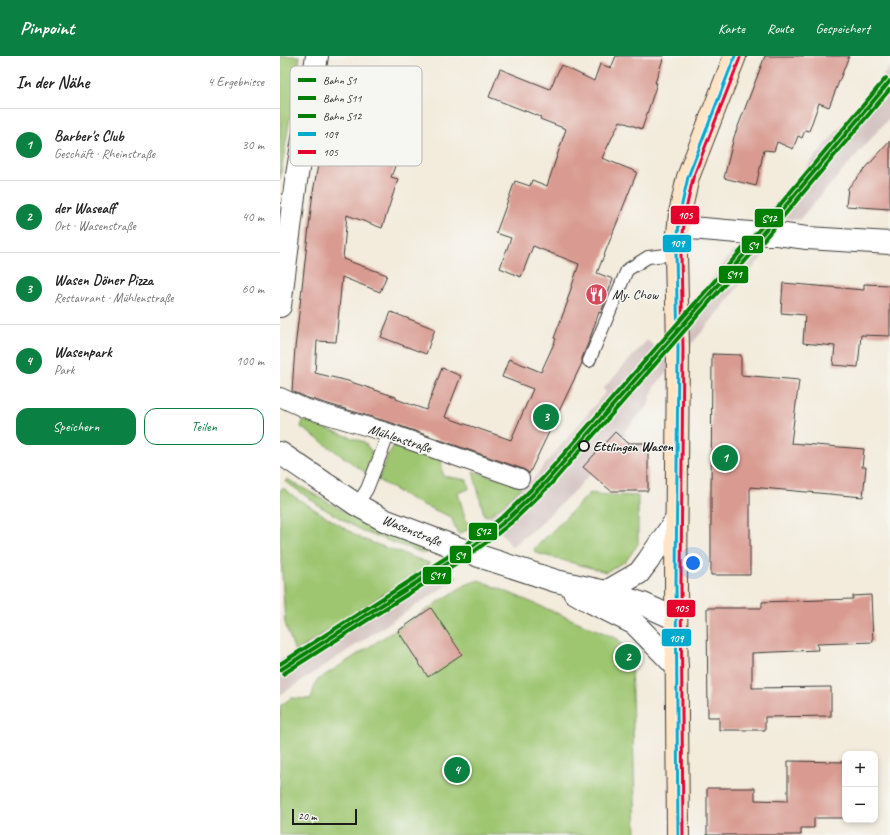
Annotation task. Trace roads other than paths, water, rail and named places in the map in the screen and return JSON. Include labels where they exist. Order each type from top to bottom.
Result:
[{"type":"main road","points":[[678,835],[676,520],[678,348],[676,254],[680,213],[688,177],[736,56]]},
{"type":"street","points":[[314,66],[316,56]]},
{"type":"street","points":[[280,306],[298,166]]},
{"type":"street","points":[[679,227],[777,234],[807,238],[890,243]]},
{"type":"street","name":"Mühlenstraße","points":[[280,397],[304,408],[389,433],[520,479]]},
{"type":"street","name":"Wasenstraße","points":[[280,452],[357,505],[384,520],[466,551],[556,581],[606,592],[643,604],[676,619]]},
{"type":"street","points":[[606,592],[639,573],[676,520]]},
{"type":"street","name":"Wasenstraße","points":[[556,581],[591,602],[635,624],[677,667]]},
{"type":"lane","points":[[589,361],[627,270],[648,258],[676,254]]},
{"type":"lane","points":[[357,505],[367,489],[389,433]]},
{"type":"rail line","name":"S12","points":[[280,664],[463,547],[506,514],[542,479],[758,231],[886,78]]},
{"type":"rail line","name":"S1","points":[[280,670],[466,551],[509,518],[546,482],[762,234],[890,81]]},
{"type":"rail line","name":"S11","points":[[283,674],[469,555],[512,522],[550,485],[766,237],[890,89]]},
{"type":"place","name":"My. Chow","points":[[596,294]]},
{"type":"place","name":"Wasen Döner Pizza","points":[[546,417]]},
{"type":"place","name":"Ettlingen Wasen","points":[[584,446]]},
{"type":"place","name":"Barber's Club","points":[[725,458]]},
{"type":"place","name":"der Waseaff","points":[[628,657]]},
{"type":"place","name":"Wasenpark","points":[[457,770]]}]
